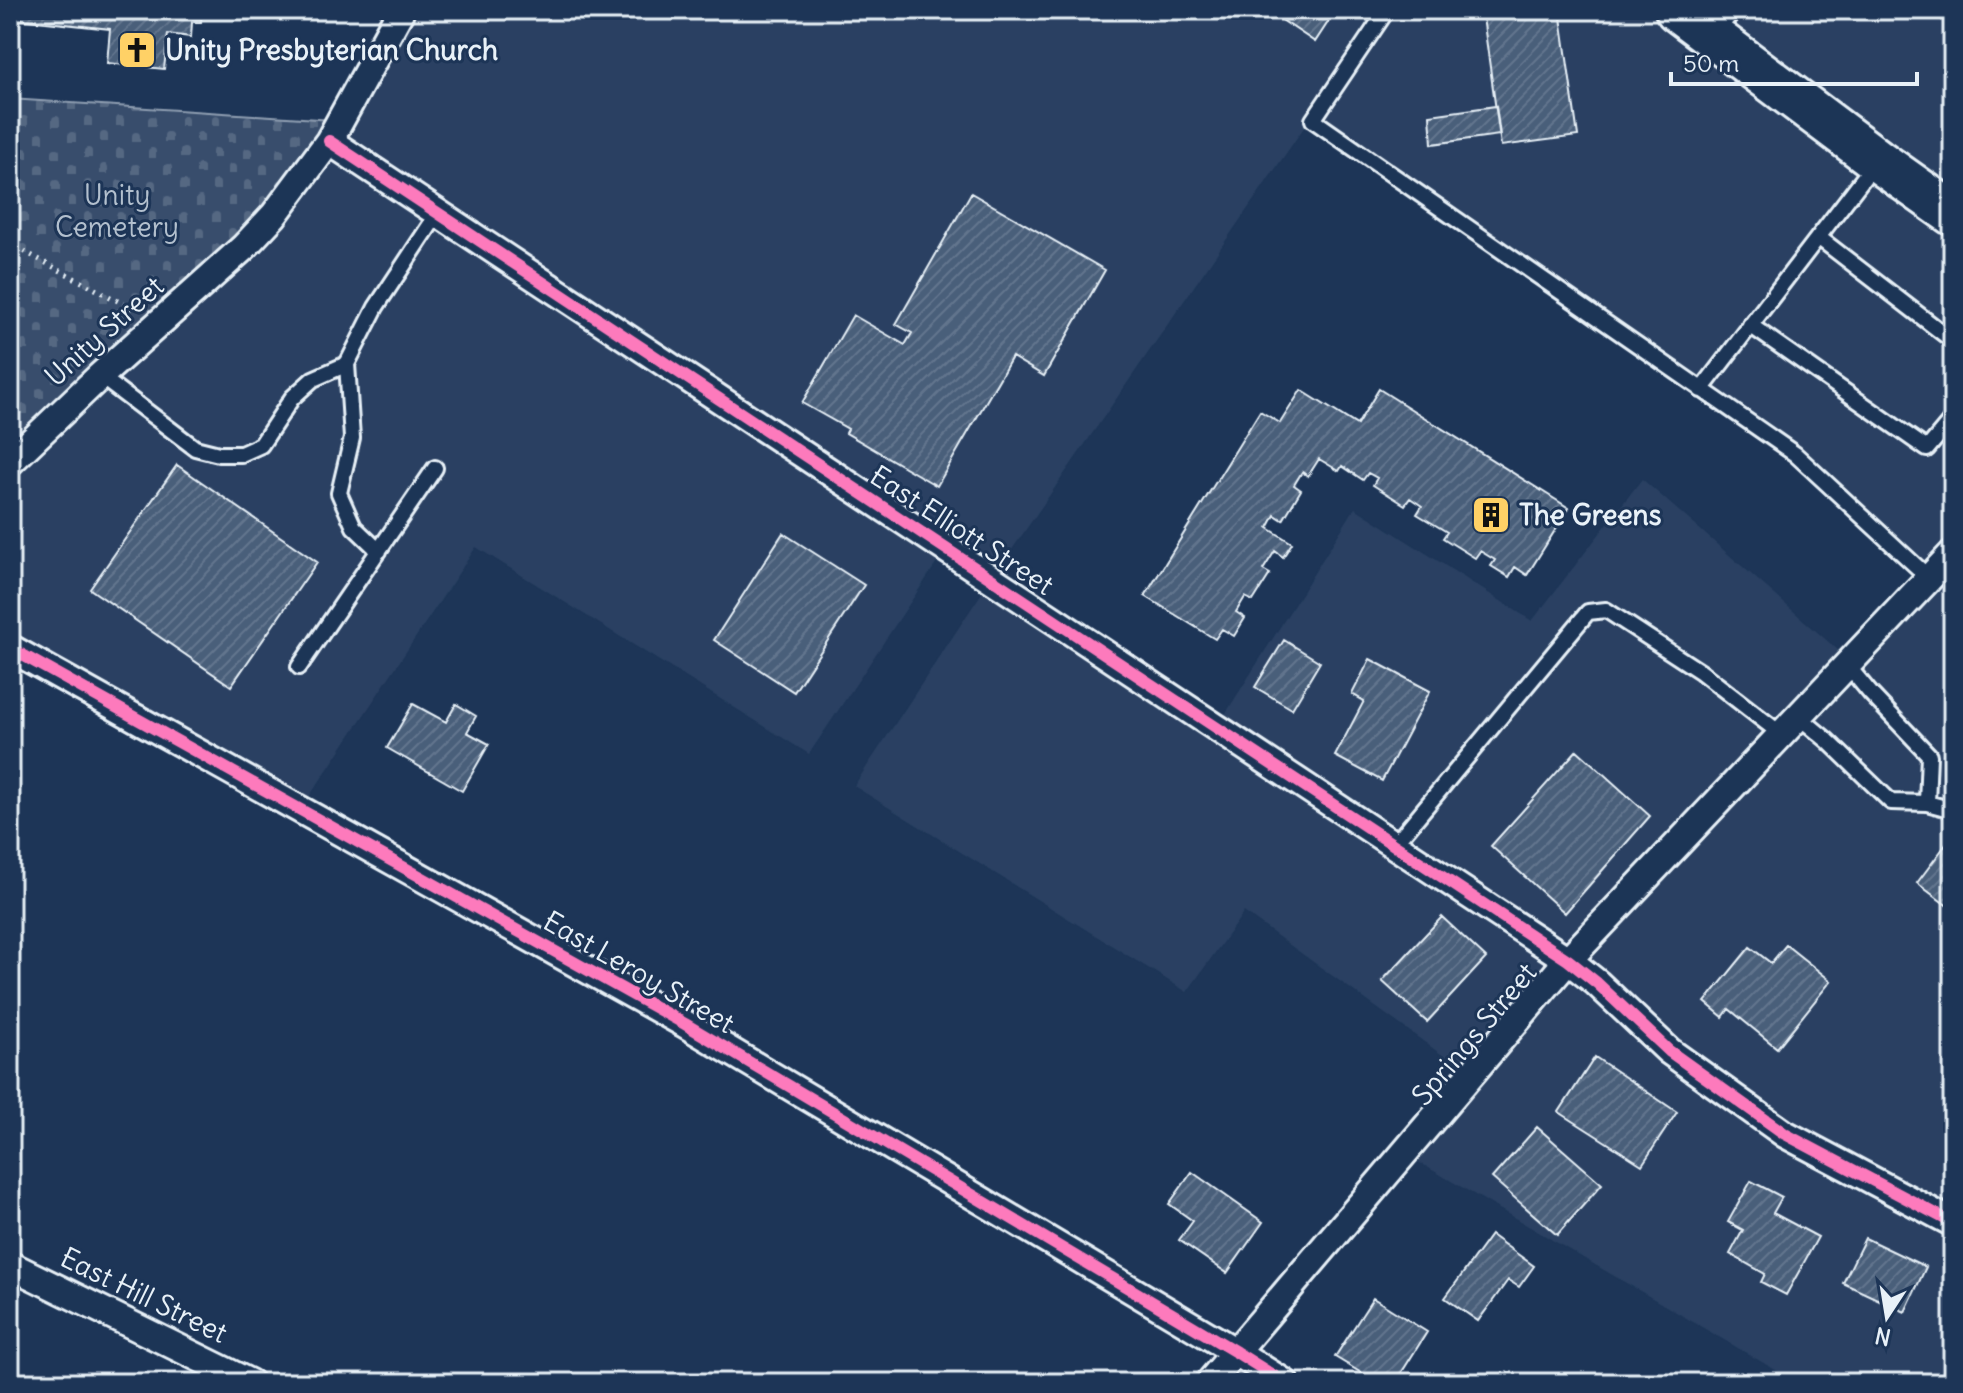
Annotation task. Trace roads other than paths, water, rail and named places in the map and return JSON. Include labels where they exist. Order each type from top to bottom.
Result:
[{"type":"main road","points":[[1677,10],[1722,22],[1877,160],[1953,214]]},
{"type":"street","name":"Unity Street","points":[[10,462],[100,376],[244,247],[274,215],[329,141],[401,10]]},
{"type":"street","name":"East Elliott Street","points":[[329,141],[1568,960],[1669,1051],[1785,1134],[1953,1223]]},
{"type":"street","name":"Springs Street","points":[[1209,1383],[1568,960],[1847,665],[1943,570]]},
{"type":"street","name":"East Leroy Street","points":[[10,648],[685,1024],[1285,1383]]},
{"type":"street","name":"East Hill Street","points":[[10,1265],[250,1383]]},
{"type":"lane","points":[[1387,10],[1313,120],[1795,454],[1943,570]]},
{"type":"lane","points":[[1701,390],[1877,160]]},
{"type":"lane","points":[[379,551],[354,527],[339,493],[352,438],[347,364],[376,307],[438,213]]},
{"type":"lane","points":[[1818,237],[1953,341]]},
{"type":"lane","points":[[1750,325],[1927,449],[1953,418]]},
{"type":"lane","points":[[100,376],[195,448],[219,454],[241,454],[261,445],[292,398],[313,379],[347,364]]},
{"type":"lane","points":[[299,667],[435,468]]},
{"type":"lane","points":[[1394,845],[1588,612],[1606,610],[1790,725],[1827,740],[1891,802],[1927,803],[1953,810]]},
{"type":"lane","points":[[1847,665],[1929,755],[1927,803]]},
{"type":"place","name":"Unity Presbyterian Church","points":[[137,50]]},
{"type":"place","name":"The Greens","points":[[1491,515]]},
{"type":"park label","name":"Unity Cemetery","points":[[117,211]]}]
